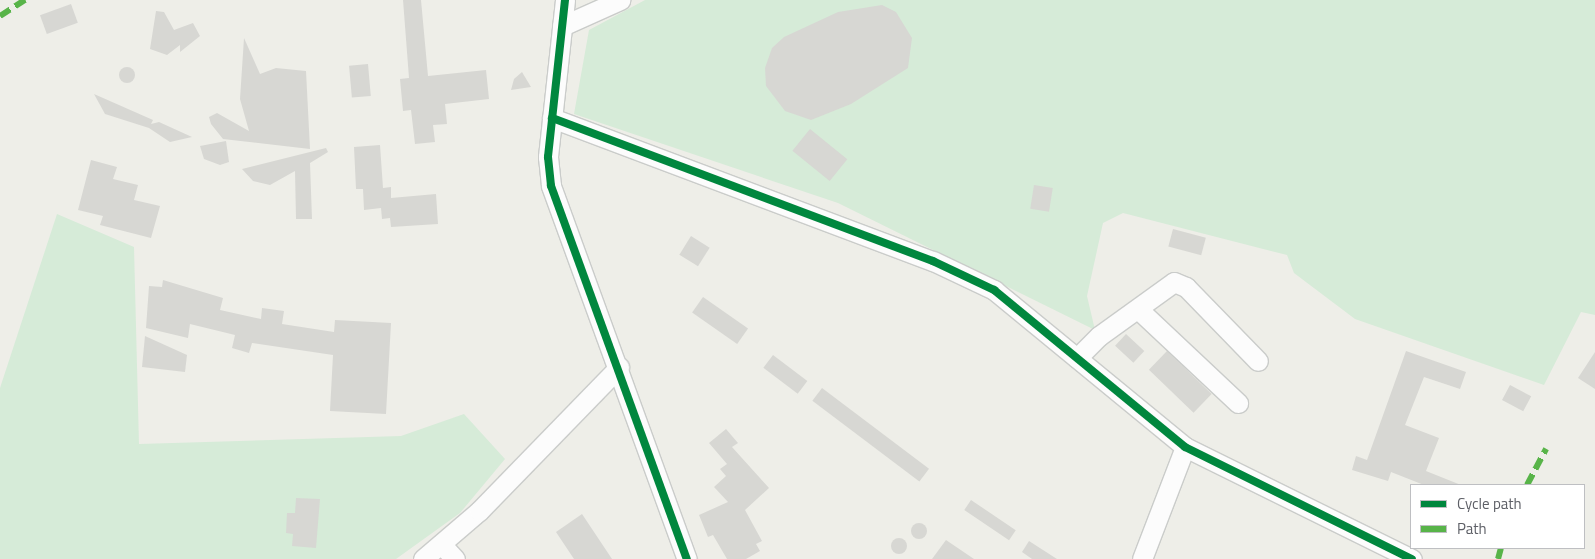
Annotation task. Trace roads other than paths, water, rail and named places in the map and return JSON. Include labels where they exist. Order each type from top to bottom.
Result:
[{"type":"street","points":[[565,0],[548,157],[558,210],[619,368],[687,559]]},
{"type":"street","points":[[562,26],[620,0]]},
{"type":"street","points":[[552,118],[933,261],[994,290],[1185,447],[1412,559]]},
{"type":"street","points":[[1078,358],[1099,336],[1139,310],[1162,286],[1174,282],[1186,287],[1258,361]]},
{"type":"street","points":[[1139,310],[1238,403]]},
{"type":"street","points":[[423,559],[442,545],[619,368]]},
{"type":"street","points":[[1142,559],[1185,447]]},
{"type":"street","points":[[442,545],[455,559]]}]
